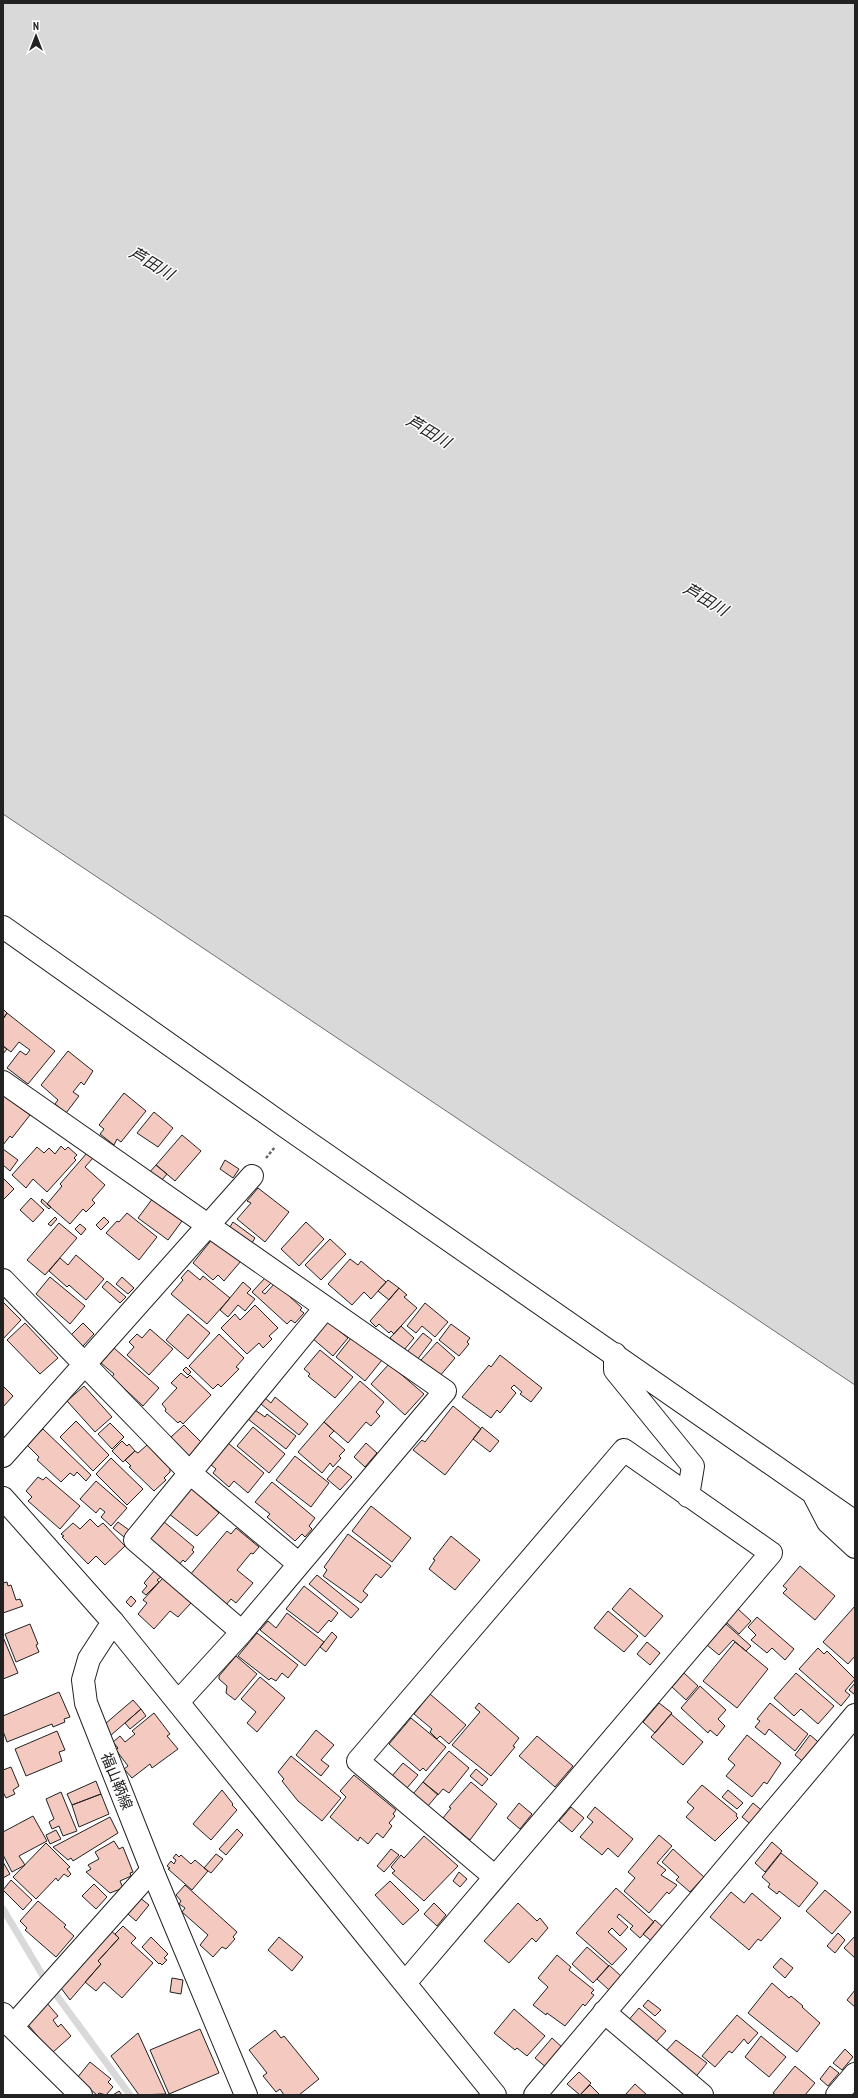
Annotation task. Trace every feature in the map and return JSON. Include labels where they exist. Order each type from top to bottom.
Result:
[{"type":"street","points":[[3,927],[289,1129],[855,1522]]},
{"type":"street","points":[[3,1082],[445,1391],[242,1632],[178,1702]]},
{"type":"street","points":[[3,1456],[252,1176]]},
{"type":"street","points":[[3,1280],[190,1473],[299,1564]]},
{"type":"street","points":[[242,1632],[135,1540],[326,1308]]},
{"type":"street","points":[[615,1354],[615,1370],[693,1466],[688,1496]]},
{"type":"street","points":[[405,1983],[771,1553],[624,1450],[358,1761],[495,1877]]},
{"type":"street","points":[[813,1492],[828,1522],[855,1547]]},
{"type":"street","points":[[3,1498],[113,1622],[495,2095]]},
{"type":"street","name":"福山鞆線","points":[[113,1622],[89,1659],[83,1680],[86,1703],[152,1870],[246,2095]]},
{"type":"street","points":[[535,2095],[855,1715]]},
{"type":"street","points":[[81,2095],[8,2020],[49,1986],[152,1870]]},
{"type":"street","points":[[604,2012],[702,2095]]},
{"type":"street","points":[[837,2095],[855,2074]]},
{"type":"path","points":[[252,1176],[289,1129]]},
{"type":"water","name":"芦田川","points":[[3,3],[855,3],[855,1385],[3,814]]},
{"type":"building","points":[[3,1009],[7,1013],[3,1019]]},
{"type":"building","points":[[7,1013],[55,1051],[28,1084],[7,1068],[20,1051],[26,1055],[30,1050],[19,1042],[11,1052],[3,1046],[3,1019]]},
{"type":"building","points":[[3,1046],[7,1049],[3,1054]]},
{"type":"building","points":[[68,1051],[93,1071],[84,1085],[81,1082],[73,1092],[79,1096],[66,1113],[55,1104],[58,1100],[41,1085]]},
{"type":"building","points":[[124,1093],[146,1111],[121,1142],[117,1139],[114,1145],[100,1134],[104,1129],[99,1125]]},
{"type":"building","points":[[3,1095],[30,1115],[12,1138],[10,1136],[3,1145]]},
{"type":"building","points":[[154,1112],[173,1128],[158,1147],[137,1133]]},
{"type":"building","points":[[182,1135],[201,1151],[175,1181],[156,1165]]},
{"type":"building","points":[[61,1146],[65,1150],[68,1147],[77,1155],[74,1158],[76,1160],[47,1192],[33,1179],[26,1188],[12,1175],[37,1147],[44,1153],[49,1148],[55,1154]]},
{"type":"building","points":[[3,1149],[18,1160],[10,1171],[3,1165]]},
{"type":"building","points":[[87,1153],[93,1158],[85,1167],[105,1185],[92,1200],[95,1203],[86,1212],[83,1209],[70,1224],[47,1204],[62,1186],[60,1184]]},
{"type":"building","points":[[225,1160],[239,1169],[233,1178],[220,1169]]},
{"type":"building","points":[[156,1165],[167,1174],[162,1180],[148,1174]]},
{"type":"building","points":[[3,1178],[14,1189],[3,1200]]},
{"type":"building","points":[[258,1188],[289,1212],[265,1242],[237,1219],[251,1203],[247,1201]]},
{"type":"building","points":[[31,1198],[44,1210],[33,1222],[20,1210]]},
{"type":"building","points":[[153,1198],[182,1221],[168,1240],[138,1218]]},
{"type":"building","points":[[42,1199],[51,1207],[49,1209],[41,1202]]},
{"type":"building","points":[[127,1213],[157,1237],[139,1260],[106,1233]]},
{"type":"building","points":[[55,1217],[57,1219],[51,1226],[48,1224]]},
{"type":"building","points":[[104,1217],[109,1222],[101,1230],[96,1225]]},
{"type":"building","points":[[233,1222],[255,1238],[250,1246],[228,1230]]},
{"type":"building","points":[[306,1222],[324,1239],[299,1266],[281,1249]]},
{"type":"building","points":[[59,1223],[77,1238],[45,1275],[27,1260]]},
{"type":"building","points":[[80,1224],[86,1229],[81,1235],[75,1229]]},
{"type":"building","points":[[213,1238],[241,1261],[224,1281],[218,1275],[213,1280],[193,1263]]},
{"type":"building","points":[[330,1239],[346,1254],[321,1280],[305,1265]]},
{"type":"building","points":[[76,1255],[104,1279],[86,1300],[69,1285],[67,1287],[49,1271],[60,1258],[68,1265]]},
{"type":"building","points":[[350,1259],[358,1265],[361,1261],[386,1282],[371,1299],[364,1292],[352,1305],[328,1284]]},
{"type":"building","points":[[188,1270],[200,1280],[203,1276],[230,1298],[207,1324],[171,1294],[183,1280],[181,1278]]},
{"type":"building","points":[[50,1277],[85,1306],[70,1324],[36,1294]]},
{"type":"building","points":[[122,1277],[134,1288],[128,1294],[116,1284]]},
{"type":"building","points":[[266,1277],[272,1282],[262,1292],[265,1294],[275,1283],[302,1308],[300,1310],[304,1313],[295,1323],[291,1320],[287,1324],[252,1292]]},
{"type":"building","points":[[388,1280],[399,1288],[389,1300],[378,1291]]},
{"type":"building","points":[[107,1281],[126,1297],[120,1303],[102,1287]]},
{"type":"building","points":[[243,1282],[251,1289],[247,1293],[255,1299],[245,1311],[238,1305],[228,1317],[220,1310]]},
{"type":"building","points":[[399,1288],[407,1295],[404,1297],[417,1308],[394,1334],[391,1331],[389,1333],[379,1324],[376,1327],[370,1321]]},
{"type":"building","points":[[3,1302],[21,1320],[3,1339]]},
{"type":"building","points":[[425,1303],[448,1322],[435,1337],[422,1326],[416,1333],[407,1326]]},
{"type":"building","points":[[255,1305],[278,1328],[269,1336],[272,1339],[263,1348],[259,1343],[247,1354],[221,1328],[235,1314],[240,1320]]},
{"type":"building","points":[[188,1314],[210,1333],[188,1359],[166,1340]]},
{"type":"building","points":[[327,1321],[348,1338],[333,1356],[312,1338]]},
{"type":"building","points":[[25,1323],[58,1358],[40,1374],[7,1340]]},
{"type":"building","points":[[83,1323],[94,1334],[83,1346],[71,1335]]},
{"type":"building","points":[[451,1324],[470,1338],[467,1342],[469,1344],[459,1356],[439,1340]]},
{"type":"building","points":[[401,1326],[414,1338],[404,1350],[390,1338]]},
{"type":"building","points":[[150,1329],[173,1349],[149,1375],[127,1355],[134,1347],[129,1342],[137,1334],[142,1338]]},
{"type":"building","points":[[423,1333],[432,1340],[417,1360],[407,1352]]},
{"type":"building","points":[[219,1334],[244,1358],[236,1367],[239,1369],[221,1387],[218,1384],[213,1389],[189,1366]]},
{"type":"building","points":[[351,1338],[382,1360],[365,1381],[336,1357]]},
{"type":"building","points":[[437,1342],[455,1358],[439,1377],[421,1360]]},
{"type":"building","points":[[114,1348],[159,1388],[143,1406],[112,1377],[114,1374],[101,1363]]},
{"type":"building","points":[[320,1350],[353,1377],[335,1398],[308,1376],[310,1374],[304,1369]]},
{"type":"building","points":[[500,1355],[542,1388],[531,1402],[520,1394],[522,1392],[514,1385],[511,1388],[516,1393],[500,1413],[497,1410],[491,1418],[462,1397],[489,1365],[491,1367]]},
{"type":"building","points":[[389,1364],[424,1394],[405,1415],[371,1384]]},
{"type":"building","points":[[186,1367],[191,1372],[188,1375],[183,1370]]},
{"type":"building","points":[[181,1373],[187,1378],[190,1375],[211,1395],[183,1424],[180,1421],[178,1423],[165,1411],[166,1409],[162,1404],[177,1388],[171,1383]]},
{"type":"building","points":[[360,1381],[384,1402],[376,1412],[380,1416],[371,1426],[366,1422],[348,1443],[324,1422]]},
{"type":"building","points":[[3,1386],[13,1396],[3,1407]]},
{"type":"building","points":[[84,1386],[112,1417],[95,1432],[67,1401]]},
{"type":"building","points":[[275,1397],[308,1424],[299,1435],[261,1404],[265,1398],[271,1403]]},
{"type":"building","points":[[453,1406],[481,1429],[445,1475],[413,1450],[422,1440],[425,1442]]},
{"type":"building","points":[[255,1410],[265,1417],[267,1414],[296,1436],[286,1449],[248,1419]]},
{"type":"building","points":[[76,1421],[109,1455],[93,1471],[60,1437]]},
{"type":"building","points":[[324,1422],[334,1431],[329,1436],[345,1450],[339,1456],[341,1458],[333,1467],[330,1463],[322,1473],[298,1452]]},
{"type":"building","points":[[110,1423],[124,1437],[112,1449],[98,1434]]},
{"type":"building","points":[[184,1425],[203,1444],[190,1457],[171,1437]]},
{"type":"building","points":[[253,1427],[285,1454],[269,1473],[237,1446]]},
{"type":"building","points":[[482,1427],[499,1441],[490,1452],[473,1439]]},
{"type":"building","points":[[43,1429],[91,1475],[86,1481],[77,1472],[74,1476],[70,1473],[61,1482],[37,1460],[39,1457],[27,1445]]},
{"type":"building","points":[[122,1441],[127,1446],[129,1444],[135,1451],[123,1462],[112,1451]]},
{"type":"building","points":[[228,1443],[264,1473],[248,1493],[234,1481],[229,1487],[213,1473],[216,1469],[210,1464]]},
{"type":"building","points":[[366,1443],[377,1453],[365,1467],[354,1457]]},
{"type":"building","points":[[147,1445],[170,1469],[170,1472],[164,1478],[166,1480],[154,1491],[129,1467],[131,1466],[125,1460],[135,1451],[138,1453]]},
{"type":"building","points":[[295,1456],[329,1483],[311,1507],[276,1480]]},
{"type":"building","points":[[111,1458],[143,1489],[127,1505],[96,1474]]},
{"type":"building","points":[[338,1466],[352,1477],[340,1490],[327,1479]]},
{"type":"building","points":[[38,1477],[43,1480],[46,1477],[80,1506],[60,1529],[28,1501],[32,1497],[26,1491]]},
{"type":"building","points":[[96,1481],[127,1508],[111,1526],[101,1517],[105,1512],[100,1508],[96,1513],[80,1499]]},
{"type":"building","points":[[272,1482],[315,1518],[309,1526],[312,1529],[305,1537],[302,1534],[295,1541],[267,1517],[270,1514],[255,1502]]},
{"type":"building","points":[[190,1487],[219,1513],[197,1536],[168,1513]]},
{"type":"building","points":[[371,1506],[411,1538],[392,1562],[352,1531]]},
{"type":"building","points":[[90,1519],[98,1527],[103,1523],[125,1546],[105,1565],[96,1556],[88,1564],[62,1537],[64,1536],[61,1534],[73,1523],[80,1529]]},
{"type":"building","points":[[163,1521],[194,1547],[192,1550],[194,1552],[185,1562],[183,1560],[178,1566],[147,1540]]},
{"type":"building","points":[[118,1522],[129,1530],[124,1537],[113,1528]]},
{"type":"building","points":[[236,1528],[259,1547],[253,1554],[251,1553],[237,1570],[253,1583],[236,1603],[231,1599],[226,1605],[190,1575],[227,1531],[231,1534]]},
{"type":"building","points":[[348,1534],[391,1566],[381,1578],[376,1574],[363,1591],[368,1595],[361,1603],[323,1576],[327,1570],[324,1567]]},
{"type":"building","points":[[451,1536],[480,1560],[455,1590],[429,1569],[435,1560],[433,1559]]},
{"type":"building","points":[[800,1566],[835,1596],[815,1620],[783,1593],[787,1589],[783,1586]]},
{"type":"building","points":[[155,1570],[162,1576],[157,1580],[159,1582],[146,1595],[142,1592],[147,1586],[144,1583]]},
{"type":"building","points":[[317,1575],[359,1609],[351,1618],[309,1584]]},
{"type":"building","points":[[163,1578],[191,1603],[178,1617],[170,1611],[154,1629],[138,1614],[147,1603],[143,1600]]},
{"type":"building","points":[[7,1582],[8,1586],[11,1585],[16,1600],[20,1599],[23,1606],[3,1613],[3,1583]]},
{"type":"building","points":[[304,1586],[338,1613],[331,1622],[329,1620],[318,1633],[286,1609]]},
{"type":"building","points":[[630,1588],[663,1616],[645,1637],[612,1609]]},
{"type":"building","points":[[131,1596],[136,1601],[131,1607],[126,1602]]},
{"type":"building","points":[[855,1606],[855,1656],[848,1664],[823,1642]]},
{"type":"building","points":[[738,1609],[751,1621],[739,1634],[726,1622]]},
{"type":"building","points":[[608,1611],[638,1636],[624,1652],[594,1628]]},
{"type":"building","points":[[287,1613],[324,1642],[305,1666],[260,1630],[268,1621],[276,1628]]},
{"type":"building","points":[[757,1617],[794,1649],[785,1660],[772,1648],[767,1653],[751,1640],[756,1635],[748,1627]]},
{"type":"building","points":[[30,1624],[38,1644],[36,1645],[39,1652],[16,1662],[5,1634]]},
{"type":"building","points":[[726,1624],[751,1646],[746,1651],[733,1640],[719,1655],[707,1645]]},
{"type":"building","points":[[332,1632],[337,1637],[326,1652],[320,1647]]},
{"type":"building","points":[[257,1633],[298,1665],[288,1678],[282,1673],[276,1681],[271,1678],[269,1680],[238,1656]]},
{"type":"building","points":[[3,1637],[18,1673],[3,1679]]},
{"type":"building","points":[[647,1642],[660,1653],[650,1665],[637,1654]]},
{"type":"building","points":[[735,1642],[768,1669],[737,1708],[703,1681]]},
{"type":"building","points":[[818,1648],[824,1654],[827,1651],[855,1679],[845,1691],[850,1695],[841,1706],[799,1669]]},
{"type":"building","points":[[236,1656],[257,1674],[235,1700],[226,1693],[227,1686],[219,1679],[219,1676]]},
{"type":"building","points":[[684,1673],[698,1686],[686,1700],[672,1687]]},
{"type":"building","points":[[796,1673],[834,1706],[818,1724],[801,1709],[794,1716],[774,1698]]},
{"type":"building","points":[[260,1677],[285,1698],[257,1732],[247,1723],[256,1712],[241,1699]]},
{"type":"building","points":[[855,1683],[855,1695],[849,1690]]},
{"type":"building","points":[[700,1686],[726,1710],[718,1719],[725,1726],[717,1736],[710,1730],[708,1733],[681,1708]]},
{"type":"building","points":[[59,1692],[70,1717],[64,1719],[65,1722],[53,1727],[52,1724],[7,1742],[3,1731],[3,1716]]},
{"type":"building","points":[[430,1694],[466,1725],[449,1744],[440,1736],[437,1739],[430,1732],[432,1729],[414,1714]]},
{"type":"building","points":[[133,1700],[141,1709],[110,1736],[105,1724]]},
{"type":"building","points":[[479,1703],[519,1738],[513,1746],[515,1747],[491,1776],[452,1745],[480,1712],[475,1708]]},
{"type":"building","points":[[659,1703],[672,1713],[655,1733],[643,1722]]},
{"type":"building","points":[[770,1703],[808,1734],[795,1751],[769,1729],[765,1735],[755,1727],[760,1721],[757,1719]]},
{"type":"building","points":[[141,1709],[146,1716],[130,1729],[125,1723]]},
{"type":"building","points":[[154,1713],[170,1734],[167,1736],[178,1749],[152,1768],[150,1764],[132,1778],[124,1769],[128,1766],[116,1750],[118,1748],[113,1742],[120,1736],[125,1742],[135,1734],[132,1731]]},
{"type":"building","points":[[671,1714],[703,1742],[683,1765],[651,1737]]},
{"type":"building","points":[[411,1718],[446,1747],[426,1771],[423,1768],[420,1771],[389,1744]]},
{"type":"building","points":[[316,1730],[334,1745],[321,1760],[329,1766],[321,1776],[296,1755]]},
{"type":"building","points":[[57,1731],[65,1750],[59,1752],[62,1761],[26,1776],[15,1749]]},
{"type":"building","points":[[747,1735],[781,1763],[767,1784],[764,1782],[752,1797],[726,1776],[735,1765],[728,1759]]},
{"type":"building","points":[[810,1735],[823,1746],[807,1765],[795,1755]]},
{"type":"building","points":[[537,1736],[573,1766],[555,1787],[519,1756]]},
{"type":"building","points":[[449,1751],[469,1768],[449,1793],[443,1789],[438,1795],[423,1782]]},
{"type":"building","points":[[291,1756],[341,1798],[322,1821],[298,1801],[282,1781],[284,1779],[278,1772]]},
{"type":"building","points":[[403,1763],[418,1775],[407,1788],[392,1776]]},
{"type":"building","points":[[11,1767],[19,1786],[13,1790],[15,1794],[6,1798],[3,1792],[3,1770]]},
{"type":"building","points":[[476,1769],[488,1779],[482,1786],[470,1776]]},
{"type":"building","points":[[354,1775],[396,1810],[393,1814],[395,1816],[389,1823],[392,1826],[383,1838],[377,1833],[368,1844],[360,1837],[358,1841],[330,1817],[346,1797],[340,1791]]},
{"type":"building","points":[[96,1781],[101,1794],[72,1805],[67,1794]]},
{"type":"building","points":[[423,1782],[438,1794],[428,1806],[413,1794]]},
{"type":"building","points":[[471,1782],[497,1804],[470,1840],[443,1818],[451,1808],[449,1807]]},
{"type":"building","points":[[702,1785],[737,1814],[736,1816],[738,1818],[715,1841],[686,1817],[694,1808],[687,1802]]},
{"type":"building","points":[[222,1790],[237,1810],[211,1840],[193,1824]]},
{"type":"building","points":[[728,1790],[743,1803],[737,1809],[722,1797]]},
{"type":"building","points":[[61,1792],[77,1831],[63,1836],[59,1826],[52,1829],[49,1822],[54,1819],[46,1799]]},
{"type":"building","points":[[101,1794],[109,1814],[79,1827],[72,1805]]},
{"type":"building","points":[[519,1803],[532,1814],[520,1829],[507,1818]]},
{"type":"building","points":[[753,1803],[765,1813],[754,1827],[742,1817]]},
{"type":"building","points":[[571,1807],[584,1818],[572,1832],[559,1821]]},
{"type":"building","points":[[595,1807],[633,1839],[618,1857],[608,1848],[602,1855],[580,1837],[593,1822],[587,1817]]},
{"type":"building","points":[[33,1816],[47,1841],[19,1856],[25,1865],[12,1872],[3,1855],[3,1832]]},
{"type":"building","points":[[110,1817],[118,1833],[73,1861],[71,1858],[68,1860],[53,1847]]},
{"type":"building","points":[[237,1829],[243,1835],[226,1855],[219,1849]]},
{"type":"building","points":[[56,1830],[61,1839],[50,1844],[46,1835]]},
{"type":"building","points":[[659,1835],[672,1846],[657,1863],[666,1870],[661,1875],[677,1885],[669,1894],[667,1892],[649,1913],[624,1891],[635,1878],[628,1872]]},
{"type":"building","points":[[424,1836],[458,1866],[424,1901],[392,1873],[395,1871],[391,1867],[401,1855],[404,1858]]},
{"type":"building","points":[[114,1841],[119,1849],[123,1847],[133,1872],[130,1873],[131,1876],[120,1881],[123,1888],[110,1893],[86,1872],[91,1869],[88,1865],[99,1859],[95,1852]]},
{"type":"building","points":[[772,1842],[782,1851],[765,1872],[755,1863]]},
{"type":"building","points":[[46,1843],[70,1867],[67,1869],[71,1874],[68,1877],[64,1874],[58,1881],[56,1878],[36,1899],[13,1877]]},
{"type":"building","points":[[391,1849],[399,1855],[384,1872],[377,1866]]},
{"type":"building","points":[[673,1849],[704,1877],[690,1892],[676,1880],[679,1877],[662,1862]]},
{"type":"building","points":[[781,1853],[818,1883],[799,1907],[779,1891],[777,1894],[768,1887],[770,1884],[762,1877]]},
{"type":"building","points":[[176,1854],[179,1857],[181,1855],[191,1864],[195,1860],[208,1871],[192,1890],[168,1869],[170,1868],[167,1866],[171,1861],[174,1864],[176,1860],[173,1858]]},
{"type":"building","points":[[216,1854],[223,1859],[211,1873],[204,1868]]},
{"type":"building","points":[[3,1862],[10,1874],[3,1878]]},
{"type":"building","points":[[459,1872],[467,1879],[460,1887],[453,1881]]},
{"type":"building","points":[[11,1880],[32,1900],[23,1910],[3,1890]]},
{"type":"building","points":[[390,1881],[419,1910],[403,1925],[375,1895]]},
{"type":"building","points":[[94,1884],[107,1897],[96,1909],[82,1896]]},
{"type":"building","points":[[185,1885],[237,1932],[233,1937],[235,1939],[226,1949],[222,1947],[213,1957],[200,1945],[208,1935],[182,1912],[185,1908],[179,1904],[181,1901],[176,1895]]},
{"type":"building","points":[[616,1888],[654,1922],[640,1938],[630,1929],[633,1926],[619,1914],[617,1917],[628,1927],[620,1936],[612,1928],[608,1932],[627,1949],[612,1965],[576,1933]]},
{"type":"building","points":[[825,1890],[851,1912],[832,1934],[806,1911]]},
{"type":"building","points":[[731,1892],[744,1903],[752,1893],[781,1918],[761,1941],[758,1939],[749,1950],[710,1917]]},
{"type":"building","points":[[134,1893],[149,1905],[136,1921],[121,1908]]},
{"type":"building","points":[[38,1901],[66,1925],[64,1927],[74,1936],[56,1957],[25,1930],[27,1928],[20,1921]]},
{"type":"building","points":[[434,1903],[446,1915],[437,1926],[424,1914]]},
{"type":"building","points":[[518,1903],[537,1921],[540,1918],[548,1928],[536,1942],[532,1938],[509,1963],[484,1941]]},
{"type":"building","points":[[655,1920],[666,1930],[655,1944],[643,1934]]},
{"type":"building","points":[[123,1926],[136,1938],[131,1943],[153,1963],[122,1998],[104,1982],[96,1991],[85,1982],[101,1964],[98,1961],[119,1938],[115,1934]]},
{"type":"building","points":[[107,1927],[119,1938],[98,1961],[101,1964],[70,2000],[58,1984]]},
{"type":"building","points":[[838,1933],[845,1940],[835,1953],[827,1946]]},
{"type":"building","points":[[855,1936],[855,1958],[844,1948]]},
{"type":"building","points":[[151,1937],[168,1954],[164,1958],[167,1960],[162,1965],[160,1963],[159,1964],[142,1947]]},
{"type":"building","points":[[279,1937],[303,1957],[292,1971],[268,1950]]},
{"type":"building","points":[[587,1947],[609,1966],[593,1983],[572,1964]]},
{"type":"building","points":[[557,1955],[571,1967],[569,1970],[594,1990],[591,1993],[594,1995],[585,2006],[583,2004],[565,2026],[547,2013],[546,2015],[533,2005],[548,1987],[538,1978]]},
{"type":"building","points":[[781,1958],[793,1968],[785,1978],[773,1967]]},
{"type":"building","points":[[609,1965],[622,1977],[609,1990],[597,1979]]},
{"type":"building","points":[[172,1978],[183,1980],[181,1994],[170,1992]]},
{"type":"building","points":[[772,1983],[789,1998],[791,1996],[803,2006],[802,2007],[820,2023],[797,2052],[748,2013]]},
{"type":"building","points":[[855,1990],[855,2007],[847,2000]]},
{"type":"building","points":[[648,2000],[661,2010],[655,2016],[643,2006]]},
{"type":"building","points":[[46,2002],[58,2016],[53,2020],[58,2027],[61,2024],[71,2036],[52,2053],[24,2020]]},
{"type":"building","points":[[639,2008],[666,2031],[646,2053],[620,2030]]},
{"type":"building","points":[[514,2009],[545,2036],[527,2056],[517,2048],[515,2050],[494,2033]]},
{"type":"building","points":[[737,2015],[758,2033],[748,2044],[744,2039],[732,2053],[729,2051],[715,2067],[702,2056]]},
{"type":"building","points":[[200,2029],[219,2073],[169,2094],[150,2050]]},
{"type":"building","points":[[275,2030],[281,2038],[284,2036],[319,2079],[299,2095],[284,2095],[280,2089],[276,2092],[263,2076],[267,2073],[249,2050]]},
{"type":"building","points":[[138,2033],[166,2094],[139,2095],[111,2056]]},
{"type":"building","points":[[761,2036],[786,2057],[769,2077],[745,2057]]},
{"type":"building","points":[[552,2038],[564,2049],[547,2068],[535,2058]]},
{"type":"building","points":[[676,2040],[707,2063],[689,2085],[665,2052]]},
{"type":"building","points":[[845,2049],[853,2057],[842,2070],[833,2063]]},
{"type":"building","points":[[90,2062],[111,2079],[108,2082],[113,2087],[106,2095],[99,2093],[97,2095],[77,2078]]},
{"type":"building","points":[[795,2066],[815,2083],[805,2095],[776,2095],[773,2093]]},
{"type":"building","points":[[830,2066],[839,2073],[828,2086],[820,2079]]},
{"type":"building","points":[[579,2072],[591,2083],[580,2095],[567,2084]]},
{"type":"building","points":[[635,2084],[647,2095],[625,2095]]},
{"type":"building","points":[[590,2085],[600,2095],[580,2095]]},
{"type":"building","points":[[119,2091],[122,2095],[113,2095]]},
{"type":"waterway","points":[[3,1909],[46,1981],[130,2095]]}]
